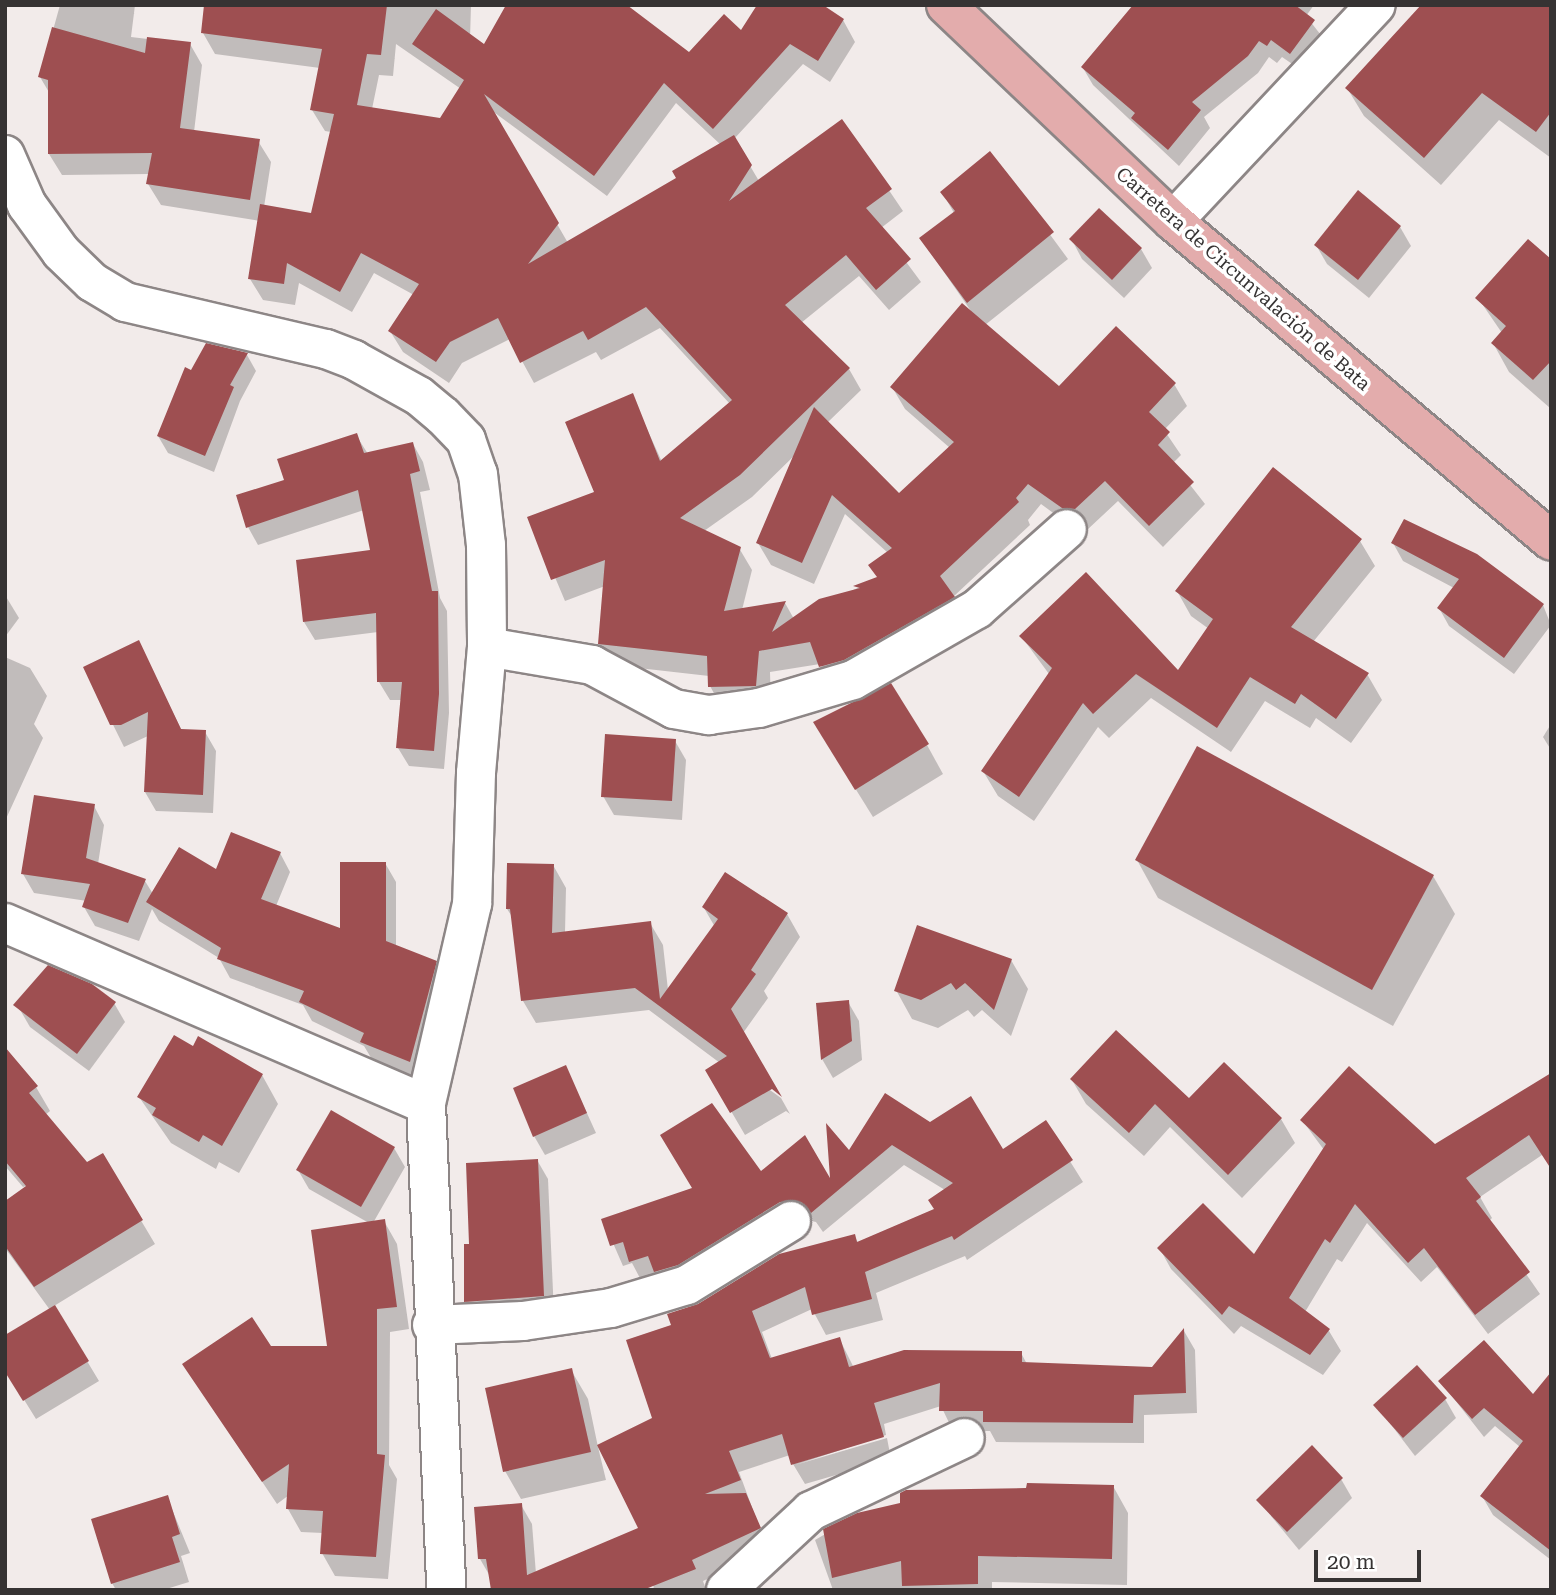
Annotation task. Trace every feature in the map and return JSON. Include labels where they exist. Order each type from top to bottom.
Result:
[{"type":"main road","name":"Carretera de Circunvalación de Bata","points":[[946,5],[1173,221],[1546,527]]},
{"type":"street","points":[[1173,221],[1376,5]]},
{"type":"street","points":[[5,155],[27,205],[61,252],[92,282],[125,302],[326,349],[385,376],[443,416],[466,440],[478,474],[486,545],[487,647],[476,773],[472,904],[426,1104],[432,1325],[446,1590]]},
{"type":"street","points":[[487,647],[592,665],[674,709],[709,715],[759,708],[853,680],[977,609],[1067,529]]},
{"type":"street","points":[[5,923],[426,1104]]},
{"type":"street","points":[[432,1325],[523,1321],[611,1308],[687,1285],[791,1221]]},
{"type":"street","points":[[726,1590],[811,1511],[965,1438]]},
{"type":"building","points":[[204,5],[387,5],[381,55],[367,54],[357,105],[440,118],[464,80],[412,44],[436,9],[484,44],[506,5],[627,5],[689,52],[724,14],[741,30],[757,5],[823,5],[844,19],[818,61],[790,44],[713,129],[664,83],[594,176],[484,94],[559,223],[528,264],[676,178],[672,171],[734,135],[752,165],[729,201],[842,119],[892,189],[866,208],[911,259],[876,290],[846,255],[785,305],[850,368],[740,475],[680,518],[741,547],[724,611],[786,601],[772,632],[819,599],[860,588],[853,586],[877,577],[868,565],[892,548],[832,495],[802,563],[756,543],[814,407],[899,493],[954,442],[890,387],[962,303],[1059,386],[1116,326],[1176,383],[1149,412],[1170,432],[1158,445],[1194,482],[1149,526],[1105,481],[1075,509],[1062,508],[1028,484],[1016,498],[1019,502],[940,576],[955,597],[844,660],[819,667],[810,642],[759,651],[756,686],[708,687],[707,656],[598,644],[605,560],[551,580],[527,517],[594,492],[565,422],[633,393],[660,461],[732,400],[646,307],[588,340],[583,331],[520,363],[498,318],[450,342],[436,362],[388,331],[419,284],[361,253],[340,292],[287,263],[284,284],[248,279],[260,204],[311,213],[334,114],[310,110],[322,49],[201,33]]},
{"type":"building","points":[[1133,5],[1295,5],[1315,20],[1290,54],[1271,40],[1267,46],[1259,41],[1248,56],[1192,102],[1201,110],[1168,150],[1131,118],[1135,113],[1081,67]]},
{"type":"building","points":[[1421,5],[1551,5],[1551,112],[1536,132],[1482,93],[1424,158],[1345,88]]},
{"type":"building","points":[[52,27],[145,53],[147,37],[191,42],[180,128],[260,139],[250,200],[146,184],[152,153],[48,154],[48,80],[38,77]]},
{"type":"building","points":[[990,151],[1054,232],[967,303],[919,238],[955,211],[940,192]]},
{"type":"building","points":[[1358,190],[1401,226],[1358,280],[1314,245]]},
{"type":"building","points":[[1099,208],[1142,248],[1112,280],[1069,239]]},
{"type":"building","points":[[1528,239],[1551,259],[1551,361],[1533,380],[1491,343],[1506,326],[1475,298]]},
{"type":"building","points":[[206,343],[248,353],[230,385],[234,387],[205,456],[157,436],[185,367],[191,370]]},
{"type":"building","points":[[357,433],[364,453],[413,442],[420,471],[410,474],[432,591],[438,591],[439,694],[434,751],[396,748],[402,682],[377,682],[376,613],[303,622],[296,560],[370,550],[358,490],[246,528],[236,495],[284,480],[277,459]]},
{"type":"building","points":[[1273,467],[1362,539],[1291,627],[1369,673],[1336,719],[1301,694],[1295,704],[1250,677],[1217,728],[1136,674],[1093,714],[1083,703],[1019,797],[981,771],[1052,668],[1019,636],[1086,572],[1178,670],[1213,619],[1175,591]]},
{"type":"building","points":[[1404,519],[1477,554],[1544,604],[1504,658],[1437,608],[1459,579],[1391,543]]},
{"type":"building","points":[[139,640],[181,729],[206,730],[203,795],[144,792],[148,712],[121,725],[110,725],[83,667]]},
{"type":"building","points":[[891,683],[929,744],[855,790],[813,722]]},
{"type":"building","points":[[605,734],[676,739],[672,801],[601,797]]},
{"type":"building","points":[[1197,746],[1434,875],[1372,990],[1135,860]]},
{"type":"building","points":[[34,795],[95,804],[86,858],[146,879],[128,923],[82,907],[90,884],[21,874]]},
{"type":"building","points":[[231,832],[281,852],[261,899],[340,928],[340,862],[386,862],[386,941],[437,961],[410,1062],[360,1042],[364,1033],[299,1002],[304,991],[217,959],[221,948],[146,902],[179,847],[216,869]]},
{"type":"building","points":[[507,863],[554,864],[552,933],[651,921],[660,999],[718,919],[702,907],[725,872],[788,913],[751,970],[756,974],[731,1009],[782,1097],[772,1089],[730,1113],[705,1070],[727,1056],[635,988],[521,1001],[510,909],[506,909]]},
{"type":"building","points":[[917,925],[1012,959],[994,1010],[965,983],[956,990],[951,983],[921,1000],[894,991]]},
{"type":"building","points":[[48,965],[92,984],[116,1002],[77,1054],[13,1005]]},
{"type":"building","points":[[849,1000],[852,1041],[821,1060],[816,1003]]},
{"type":"building","points":[[1116,1030],[1189,1098],[1224,1062],[1282,1118],[1228,1175],[1155,1104],[1129,1133],[1070,1079]]},
{"type":"building","points":[[174,1035],[193,1046],[198,1036],[263,1074],[222,1146],[203,1135],[199,1142],[152,1115],[156,1108],[137,1097]]},
{"type":"building","points":[[5,1047],[38,1086],[29,1093],[87,1162],[103,1153],[143,1220],[34,1287],[5,1246],[5,1201],[26,1186],[5,1161]]},
{"type":"building","points":[[566,1065],[587,1113],[533,1137],[513,1088]]},
{"type":"building","points":[[1349,1066],[1435,1144],[1551,1073],[1551,1169],[1529,1135],[1466,1178],[1481,1197],[1476,1201],[1530,1272],[1475,1315],[1424,1248],[1408,1263],[1355,1204],[1330,1243],[1325,1239],[1289,1298],[1330,1329],[1310,1355],[1229,1306],[1222,1315],[1157,1248],[1203,1203],[1254,1254],[1326,1144],[1300,1120]]},
{"type":"building","points":[[885,1093],[930,1122],[971,1096],[1003,1149],[1046,1120],[1073,1160],[954,1240],[952,1236],[865,1272],[872,1299],[812,1315],[805,1287],[752,1311],[770,1358],[840,1337],[849,1367],[904,1350],[1022,1351],[1022,1362],[1152,1367],[1184,1328],[1186,1393],[1134,1395],[1133,1423],[983,1422],[983,1411],[939,1411],[940,1383],[874,1403],[884,1437],[791,1465],[782,1434],[729,1451],[741,1480],[705,1494],[746,1493],[761,1528],[692,1560],[696,1569],[643,1590],[491,1590],[486,1559],[478,1559],[474,1507],[522,1503],[527,1575],[638,1528],[597,1445],[652,1418],[626,1340],[671,1325],[667,1314],[698,1304],[779,1254],[855,1234],[857,1242],[934,1209],[928,1200],[953,1183],[892,1145],[811,1213],[801,1202],[780,1202],[678,1265],[654,1272],[648,1256],[629,1262],[623,1242],[610,1246],[601,1219],[692,1188],[660,1135],[712,1103],[761,1171],[805,1135],[830,1178],[826,1123],[849,1150]]},
{"type":"building","points":[[331,1110],[395,1147],[361,1207],[296,1170]]},
{"type":"building","points":[[538,1159],[544,1296],[464,1302],[464,1244],[469,1244],[466,1163]]},
{"type":"building","points":[[385,1219],[397,1307],[377,1309],[377,1454],[385,1455],[376,1557],[320,1554],[323,1511],[286,1509],[289,1464],[262,1482],[182,1364],[252,1317],[271,1346],[327,1346],[311,1230]]},
{"type":"building","points":[[55,1305],[89,1361],[23,1401],[5,1372],[5,1335]]},
{"type":"building","points":[[1484,1340],[1533,1394],[1551,1372],[1551,1551],[1480,1496],[1523,1441],[1484,1408],[1472,1419],[1438,1381]]},
{"type":"building","points":[[1417,1365],[1447,1398],[1403,1438],[1373,1405]]},
{"type":"building","points":[[572,1368],[591,1452],[503,1472],[485,1388]]},
{"type":"building","points":[[1312,1445],[1343,1478],[1287,1532],[1256,1500]]},
{"type":"building","points":[[1027,1483],[1114,1485],[1112,1559],[978,1556],[978,1584],[902,1586],[901,1561],[832,1578],[823,1529],[857,1513],[900,1503],[900,1493],[906,1490],[1026,1488]]},
{"type":"building","points":[[168,1495],[180,1534],[172,1537],[180,1562],[111,1584],[91,1519]]}]
